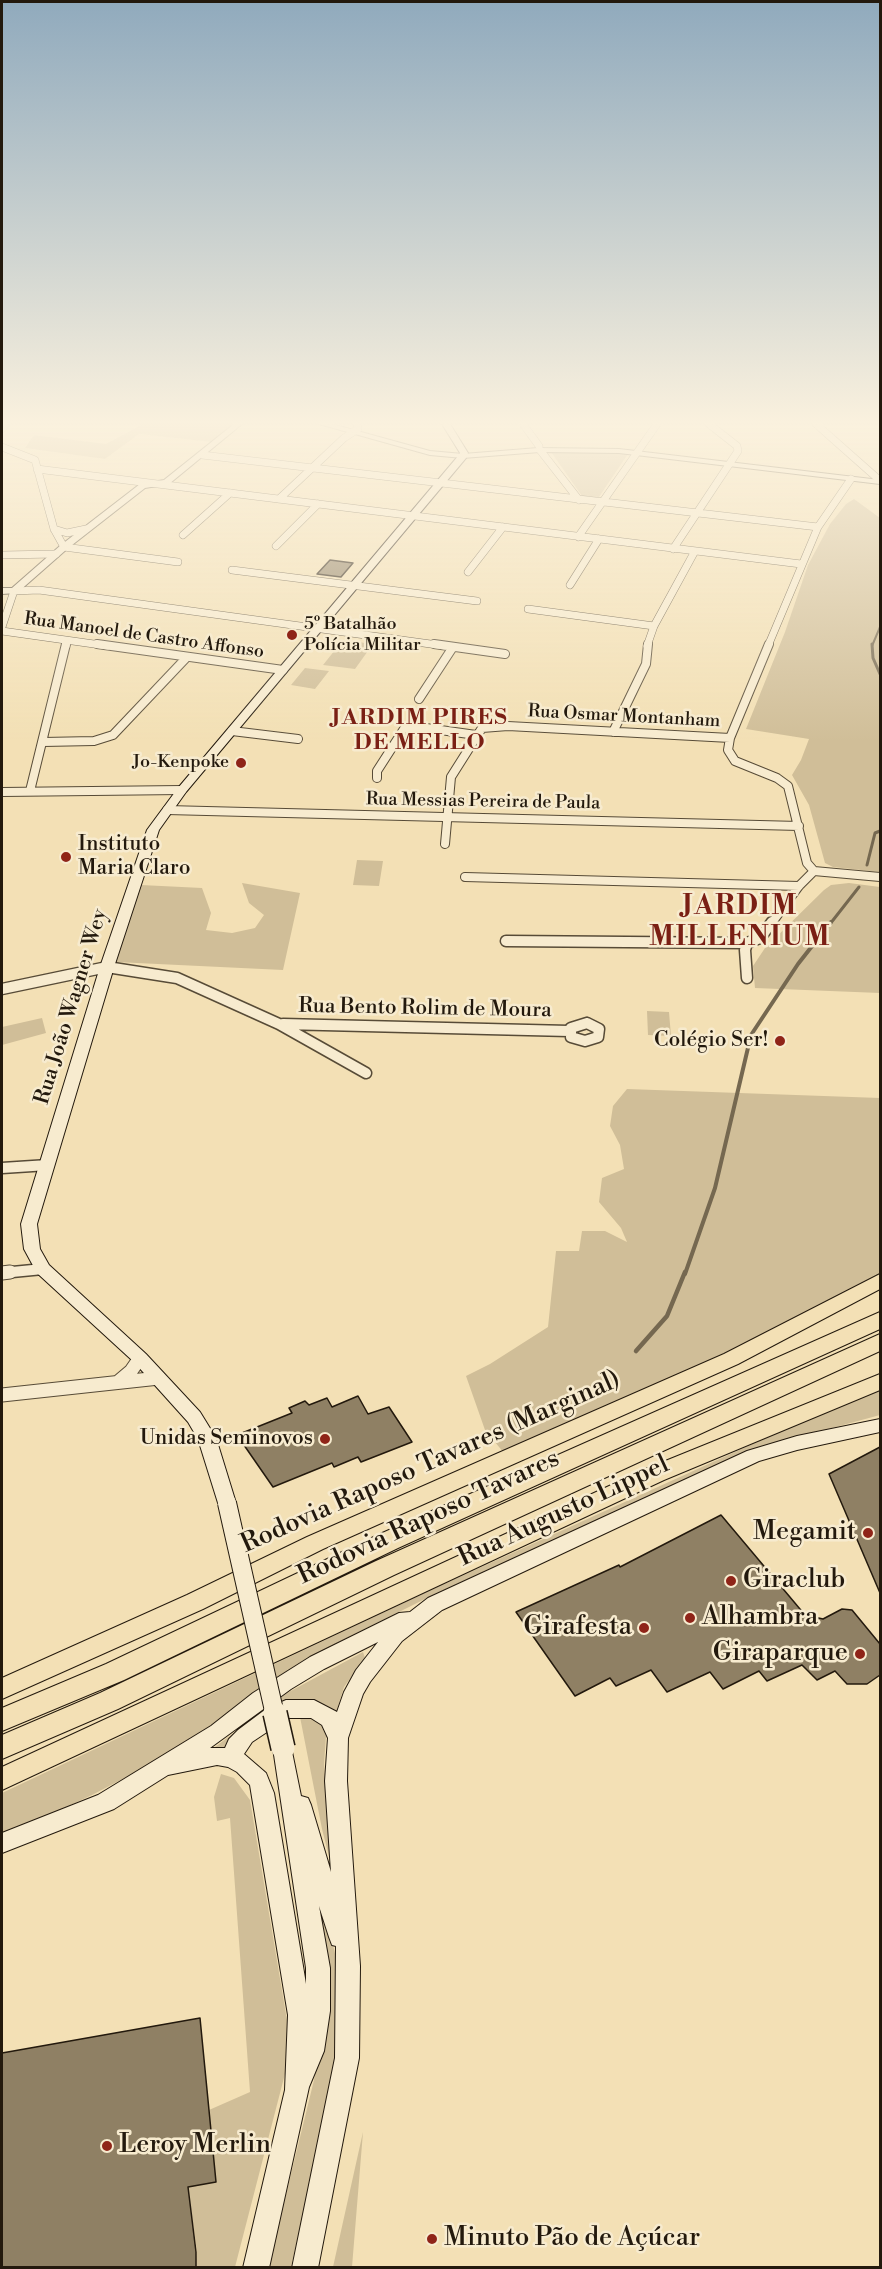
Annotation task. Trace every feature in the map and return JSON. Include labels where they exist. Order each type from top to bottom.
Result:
[{"type":"highway","name":"Rodovia Raposo Tavares (Marginal)","points":[[2,1689],[195,1602],[315,1543],[732,1359],[880,1281]]},
{"type":"highway","points":[[681,1410],[790,1350],[880,1310]]},
{"type":"highway","name":"Rodovia Raposo Tavares","points":[[2,1720],[115,1672],[389,1541],[880,1320]]},
{"type":"highway","name":"Rodovia Raposo Tavares","points":[[2,1747],[109,1701],[395,1563],[880,1342]]},
{"type":"highway","points":[[2,1779],[656,1474],[880,1382]]},
{"type":"main road","name":"Rua João Wagner Wey","points":[[285,1754],[227,1503],[207,1438],[194,1418],[140,1358],[43,1269],[32,1249],[29,1224],[89,1032],[106,967],[153,830],[182,790],[400,530]]},
{"type":"main road","name":"Rua Augusto Lippel","points":[[305,2268],[347,2058],[349,1966],[336,1781],[338,1738],[354,1692],[374,1660],[395,1635],[435,1604],[753,1456],[797,1443],[880,1426]]},
{"type":"main road","points":[[2,1843],[106,1802],[218,1732],[260,1698],[293,1678],[435,1604]]},
{"type":"main road","points":[[232,1758],[236,1745],[245,1736],[273,1715],[286,1709],[314,1709],[330,1719],[338,1738]]},
{"type":"main road","name":"Rua Augusto Lippel","points":[[285,1754],[349,1966]]},
{"type":"main road","points":[[256,2268],[297,2090],[312,2051],[318,2011],[318,1968],[285,1754]]},
{"type":"main road","points":[[164,1766],[217,1756],[232,1758],[259,1780],[297,1986],[300,2015],[297,2090]]},
{"type":"street","points":[[54,530],[64,547]]},
{"type":"street","points":[[57,530],[67,533],[86,530]]},
{"type":"street","points":[[2,629],[14,591],[86,530]]},
{"type":"street","points":[[183,535],[189,530]]},
{"type":"street","points":[[276,546],[292,530]]},
{"type":"street","points":[[468,572],[500,530]]},
{"type":"street","points":[[524,530],[801,564]]},
{"type":"street","points":[[578,537],[583,530]]},
{"type":"street","points":[[673,549],[685,530]]},
{"type":"street","points":[[817,530],[730,738],[728,750],[735,761],[777,778],[788,786],[807,863],[814,871],[880,878]]},
{"type":"street","points":[[570,585],[599,539]]},
{"type":"street","points":[[64,547],[178,562]]},
{"type":"street","points":[[613,732],[646,664],[645,650],[654,626],[695,551]]},
{"type":"street","points":[[2,555],[56,554]]},
{"type":"street","points":[[232,570],[477,601]]},
{"type":"street","points":[[2,591],[39,591],[505,654]]},
{"type":"street","points":[[528,609],[654,626]]},
{"type":"street","name":"Rua Manoel de Castro Affonso","points":[[2,629],[283,670]]},
{"type":"street","points":[[30,791],[67,640]]},
{"type":"street","points":[[419,699],[453,647]]},
{"type":"street","points":[[43,742],[94,741],[113,735],[187,657]]},
{"type":"street","name":"Rua Osmar Montanham","points":[[377,778],[377,771],[404,729],[419,727],[479,731],[508,726],[730,738]]},
{"type":"street","points":[[232,731],[298,739]]},
{"type":"street","points":[[445,844],[451,777],[479,731]]},
{"type":"street","points":[[2,792],[182,790]]},
{"type":"street","name":"Rua Messias Pereira de Paula","points":[[167,810],[799,826]]},
{"type":"street","points":[[506,941],[747,943],[760,938],[799,886],[814,871]]},
{"type":"street","points":[[465,877],[799,886]]},
{"type":"street","points":[[747,943],[745,950],[747,978]]},
{"type":"street","points":[[2,989],[106,967],[177,978],[279,1024],[366,1073]]},
{"type":"street","name":"Rua Bento Rolim de Moura","points":[[279,1024],[569,1030]]},
{"type":"street","points":[[2,1168],[48,1165]]},
{"type":"street","points":[[2,1273],[43,1269]]},
{"type":"street","points":[[118,1382],[131,1371],[140,1358]]},
{"type":"street","points":[[2,1395],[159,1378]]},
{"type":"shaded area","points":[[827,530],[880,530],[880,872],[833,867],[825,863],[809,805],[792,775],[809,739],[746,729],[785,632],[808,565]]},
{"type":"shaded area","points":[[343,640],[373,644],[355,669],[323,665]]},
{"type":"shaded area","points":[[305,668],[329,671],[315,689],[291,685]]},
{"type":"shaded area","points":[[357,860],[383,861],[379,886],[353,885]]},
{"type":"shaded area","points":[[242,883],[300,893],[283,970],[116,962],[141,885],[202,888],[211,913],[206,930],[232,933],[255,928],[264,915],[249,903]]},
{"type":"shaded area","points":[[849,883],[880,887],[880,993],[755,988],[753,966],[765,948],[824,890],[831,885]]},
{"type":"shaded area","points":[[647,1011],[669,1012],[671,1036],[648,1035]]},
{"type":"shaded area","points":[[42,1018],[46,1033],[2,1045],[2,1027]]},
{"type":"shaded area","points":[[627,1089],[880,1098],[880,1274],[737,1348],[504,1453],[485,1430],[466,1376],[490,1364],[548,1327],[556,1251],[579,1251],[582,1231],[605,1231],[627,1242],[621,1228],[599,1202],[602,1178],[624,1169],[620,1145],[610,1126],[613,1106]]},
{"type":"shaded area","points":[[880,1388],[880,1415],[747,1451],[435,1594],[305,1659],[241,1701],[213,1727],[155,1762],[28,1825],[2,1833],[2,1793],[433,1589]]},
{"type":"shaded area","points":[[363,1652],[365,1658],[344,1687],[336,1713],[314,1702],[235,1740],[223,1749],[215,1747],[287,1693]]},
{"type":"shaded area","points":[[300,1717],[311,1717],[320,1723],[326,1736],[324,1764],[334,1876],[322,1829]]},
{"type":"shaded area","points":[[221,1774],[234,1778],[250,1800],[290,2038],[287,2066],[235,2267],[195,2267],[197,2252],[188,2187],[216,2181],[209,2110],[250,2092],[230,1818],[217,1821],[214,1797]]},
{"type":"shaded area","points":[[318,1881],[337,1962],[337,2062],[291,2267],[268,2268],[314,2080],[326,2002],[312,1885]]},
{"type":"shaded area","points":[[363,2132],[352,2267],[333,2267]]},
{"type":"building","points":[[330,560],[353,563],[341,577],[317,574]]},
{"type":"building","name":"Unidas Seminovos","points":[[358,1396],[368,1414],[389,1407],[412,1442],[361,1462],[358,1457],[334,1467],[332,1463],[273,1487],[237,1435],[292,1413],[289,1408],[305,1401],[309,1405],[327,1398],[332,1407]]},
{"type":"building","name":"Megamit","points":[[880,1447],[880,1593],[829,1474]]},
{"type":"building","points":[[721,1515],[805,1615],[823,1619],[842,1609],[852,1610],[880,1644],[880,1675],[867,1684],[847,1684],[835,1671],[817,1680],[802,1665],[767,1681],[759,1671],[723,1689],[710,1672],[667,1692],[651,1670],[616,1686],[610,1678],[575,1696],[516,1612],[619,1565],[620,1567]]},
{"type":"building","name":"Leroy Merlin","points":[[200,2018],[216,2182],[188,2187],[196,2268],[2,2268],[2,2053]]},
{"type":"waterway","points":[[872,646],[880,627]]},
{"type":"waterway","points":[[872,646],[873,658],[880,674]]},
{"type":"waterway","points":[[867,865],[875,833],[880,831]]},
{"type":"waterway","points":[[830,924],[859,887]]},
{"type":"waterway","points":[[685,1274],[715,1188],[751,1035],[798,964],[831,922]]},
{"type":"waterway","points":[[636,1351],[667,1316],[685,1272]]},
{"type":"place","name":"5º Batalhão Polícia Militar","points":[[292,635]]},
{"type":"place","name":"Jo-Kenpoke","points":[[241,763]]},
{"type":"place","name":"Instituto Maria Claro","points":[[66,857]]},
{"type":"place","name":"Colégio Ser!","points":[[780,1041]]},
{"type":"place","name":"Unidas Seminovos","points":[[325,1439]]},
{"type":"place","name":"Megamit","points":[[868,1533]]},
{"type":"place","name":"Giraclub","points":[[731,1581]]},
{"type":"place","name":"Alhambra","points":[[690,1618]]},
{"type":"place","name":"Girafesta","points":[[644,1628]]},
{"type":"place","name":"Giraparque","points":[[860,1654]]},
{"type":"place","name":"Leroy Merlin","points":[[107,2146]]},
{"type":"place","name":"Minuto Pão de Açúcar","points":[[432,2239]]},
{"type":"district","name":"JARDIM PIRES DE MELLO","points":[[420,732]]},
{"type":"district","name":"JARDIM MILLENIUM","points":[[740,924]]}]
